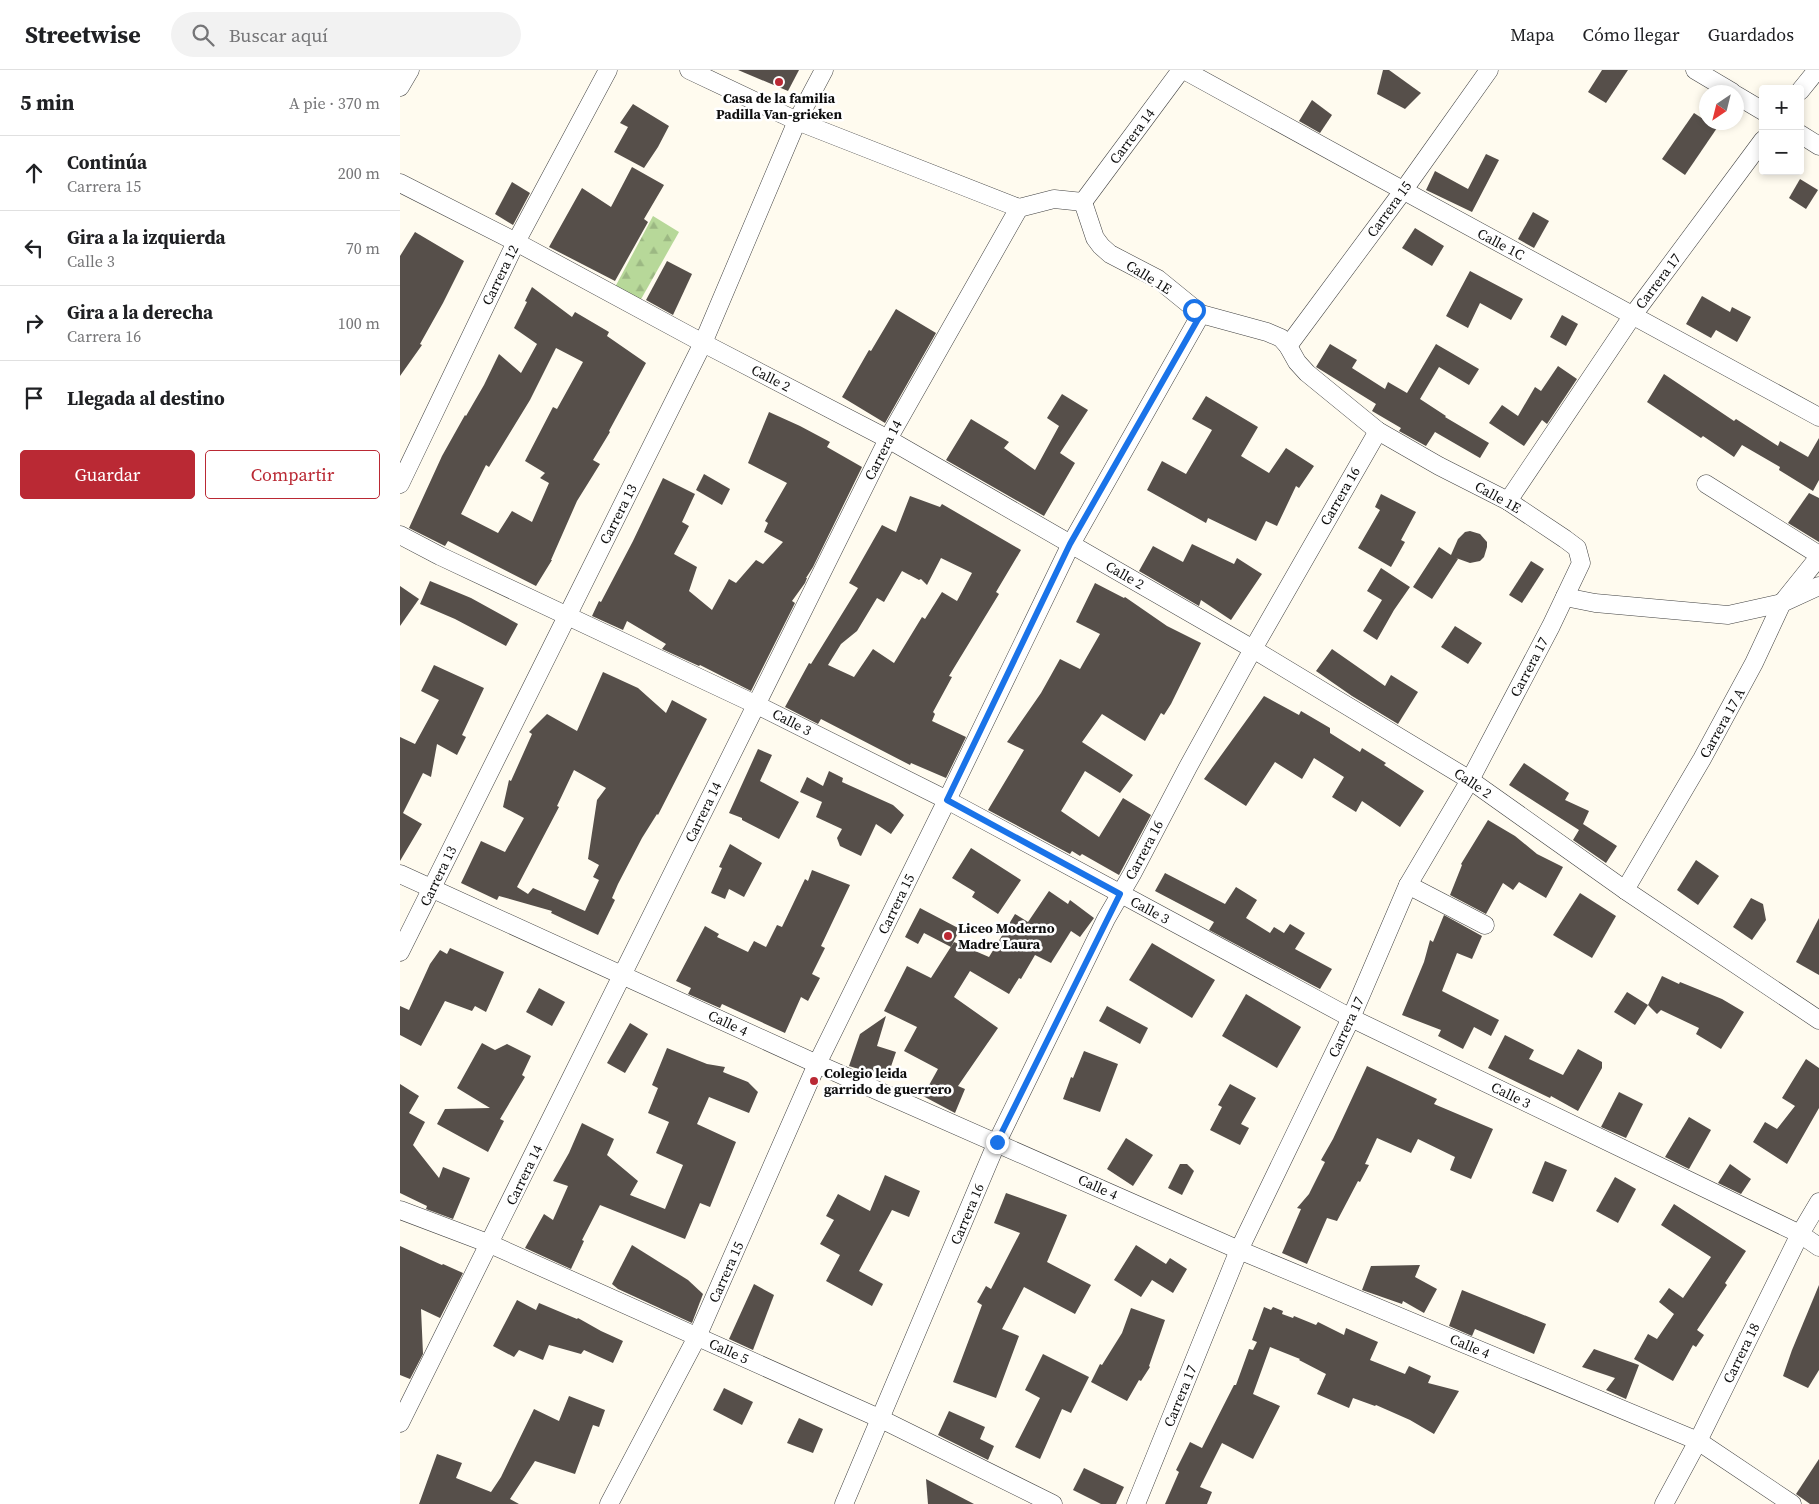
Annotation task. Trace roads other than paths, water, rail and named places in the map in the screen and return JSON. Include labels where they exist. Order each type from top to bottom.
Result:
[{"type":"street","points":[[400,87],[410,70]]},
{"type":"street","name":"Carrera 12","points":[[400,484],[516,242],[608,70]]},
{"type":"street","points":[[689,70],[797,121],[1019,208],[1054,199],[1083,202]]},
{"type":"street","name":"Carrera 13","points":[[400,952],[703,343],[797,121],[824,70]]},
{"type":"street","name":"Calle 1C","points":[[1183,70],[1819,417]]},
{"type":"street","name":"Carrera 14","points":[[1083,202],[1183,70]]},
{"type":"street","name":"Carrera 15","points":[[1288,346],[1403,191],[1489,70]]},
{"type":"street","points":[[1695,70],[1720,85]]},
{"type":"street","points":[[1804,86],[1817,70]]},
{"type":"street","points":[[1744,100],[1759,109]]},
{"type":"street","points":[[1804,137],[1819,146]]},
{"type":"street","name":"Carrera 17","points":[[1508,500],[1633,315],[1759,145]]},
{"type":"street","name":"Calle 2","points":[[400,183],[516,242],[703,343],[888,439],[1253,649],[1470,780],[1625,890],[1819,1020]]},
{"type":"street","name":"Calle 1E","points":[[1083,202],[1095,238],[1110,254],[1158,279],[1201,314],[1267,332],[1280,338],[1307,373],[1378,431],[1439,466],[1508,500],[1577,548],[1581,563]]},
{"type":"street","name":"Carrera 14","points":[[400,1423],[888,439],[1019,208]]},
{"type":"street","name":"Carrera 15","points":[[609,1504],[698,1337],[817,1064],[1070,544],[1201,314]]},
{"type":"street","name":"Carrera 16","points":[[844,1504],[997,1142],[1120,894],[1253,649],[1378,431]]},
{"type":"street","points":[[1706,484],[1819,556]]},
{"type":"street","name":"Calle 3","points":[[400,535],[440,556],[568,614],[756,705],[947,800],[1351,1018],[1800,1234],[1819,1247]]},
{"type":"street","name":"Carrera 17 A","points":[[1625,890],[1702,759],[1754,663],[1782,603],[1819,556]]},
{"type":"street","name":"Carrera 17","points":[[1136,1504],[1239,1250],[1351,1018],[1408,885],[1470,780],[1565,598],[1581,563]]},
{"type":"street","points":[[1565,598],[1595,603],[1728,615],[1782,603],[1819,586]]},
{"type":"street","name":"Calle 4","points":[[400,874],[817,1064],[1239,1250],[1698,1441],[1792,1504]]},
{"type":"street","points":[[1408,885],[1485,925]]},
{"type":"street","name":"Carrera 18","points":[[1664,1504],[1698,1441],[1800,1234],[1819,1202]]},
{"type":"street","name":"Calle 5","points":[[400,1210],[490,1244],[881,1419],[1053,1504]]},
{"type":"place","name":"Casa de la familia Padilla Van-grieken","points":[[779,82]]},
{"type":"place","name":"Liceo Moderno Madre Laura","points":[[948,936]]},
{"type":"place","name":"Colegio leida garrido de guerrero","points":[[814,1081]]}]
